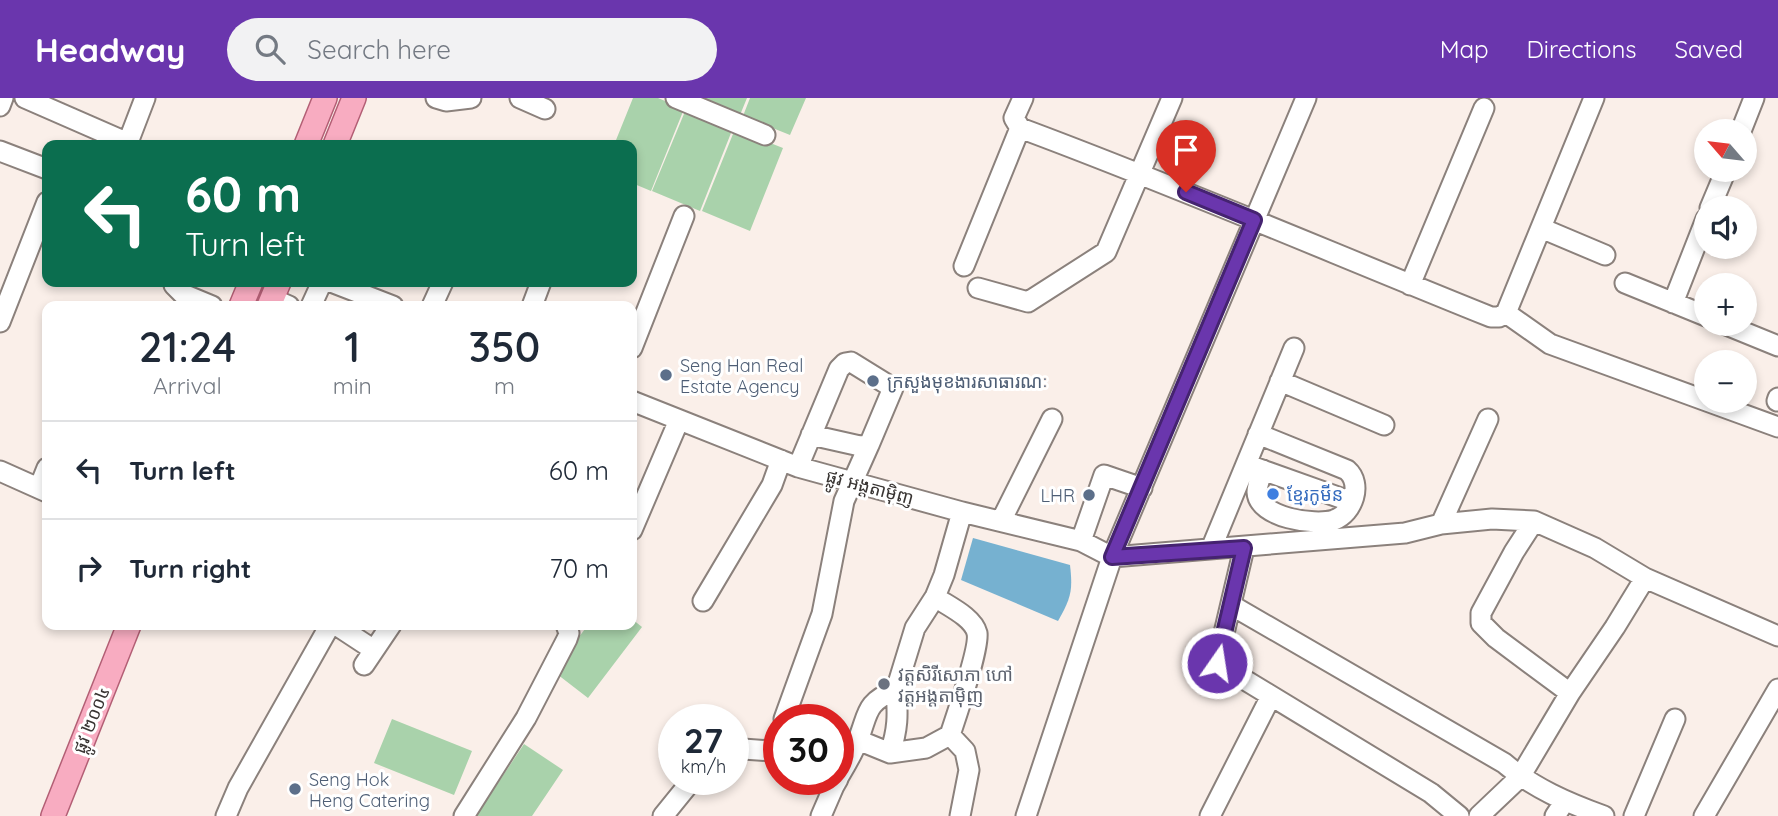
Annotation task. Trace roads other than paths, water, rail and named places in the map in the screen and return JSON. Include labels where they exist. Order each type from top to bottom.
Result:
[{"type":"main road","points":[[308,140],[325,98]]},
{"type":"main road","points":[[337,140],[354,98]]},
{"type":"main road","name":"ផ្លូវ ២០០៤","points":[[52,816],[126,630]]},
{"type":"street","points":[[0,106],[3,98]]},
{"type":"street","points":[[25,98],[119,140]]},
{"type":"street","points":[[129,140],[145,98]]},
{"type":"street","points":[[436,98],[446,101],[471,98]]},
{"type":"street","points":[[520,98],[545,109]]},
{"type":"street","points":[[676,98],[765,135]]},
{"type":"street","points":[[1023,98],[1014,118],[1020,128],[1140,173],[1491,317],[1506,313],[1594,98]]},
{"type":"street","points":[[978,288],[1028,302],[1102,256],[1109,248],[1172,98]]},
{"type":"street","points":[[1026,816],[1112,557],[1306,98]]},
{"type":"street","points":[[1746,119],[1755,98]]},
{"type":"street","points":[[1410,285],[1484,108]]},
{"type":"street","points":[[964,266],[1020,128]]},
{"type":"street","points":[[0,151],[42,167]]},
{"type":"street","points":[[0,322],[42,215]]},
{"type":"street","points":[[637,335],[684,216]]},
{"type":"street","points":[[1541,228],[1605,255]]},
{"type":"street","points":[[1673,303],[1694,250]]},
{"type":"street","points":[[1625,283],[1694,311]]},
{"type":"street","points":[[176,287],[201,301]]},
{"type":"street","points":[[344,287],[380,301]]},
{"type":"street","points":[[1506,313],[1550,344],[1778,427]]},
{"type":"street","points":[[1753,336],[1778,346]]},
{"type":"street","points":[[1258,434],[1347,470],[1354,477],[1356,490],[1352,502],[1343,514],[1334,520],[1322,522],[1289,519],[1271,511],[1259,499],[1254,467],[1258,434],[1294,348]]},
{"type":"street","points":[[703,601],[772,485],[811,435],[839,369],[845,363],[851,362],[893,388],[844,501],[822,614],[789,704]]},
{"type":"street","points":[[1280,382],[1384,425]]},
{"type":"street","name":"ផ្លូវ អង្តតាម៉ិញ","points":[[637,403],[790,463],[851,483],[1081,541],[1112,557]]},
{"type":"street","points":[[1001,521],[1052,419]]},
{"type":"street","points":[[1441,523],[1488,419]]},
{"type":"street","points":[[637,518],[679,420]]},
{"type":"street","points":[[811,435],[860,446],[869,445]]},
{"type":"street","points":[[1254,467],[1352,502]]},
{"type":"street","points":[[1211,549],[1254,467]]},
{"type":"street","points":[[0,471],[42,490]]},
{"type":"street","points":[[1081,541],[1104,475],[1142,488]]},
{"type":"street","points":[[890,753],[898,719],[896,690],[915,628],[935,597],[944,575],[962,512]]},
{"type":"street","points":[[1112,557],[1405,533],[1441,523],[1492,519],[1534,522],[1595,548],[1645,578],[1778,636]]},
{"type":"street","points":[[1534,522],[1514,552],[1481,613],[1481,623],[1496,638],[1570,693]]},
{"type":"street","points":[[1244,548],[1217,663],[1431,793],[1459,816]]},
{"type":"street","points":[[1479,816],[1520,777],[1570,693],[1645,578]]},
{"type":"street","points":[[858,740],[890,753],[926,748],[950,735],[975,650],[977,634],[970,622],[935,597]]},
{"type":"street","points":[[1231,604],[1504,763],[1560,809],[1604,816]]},
{"type":"street","points":[[226,816],[238,788],[327,630]]},
{"type":"street","points":[[341,630],[369,658],[388,630]]},
{"type":"street","points":[[464,816],[526,718],[567,639],[568,630]]},
{"type":"street","points":[[1704,816],[1778,689]]},
{"type":"street","points":[[854,748],[865,714],[883,695],[896,690]]},
{"type":"street","points":[[1210,816],[1271,696]]},
{"type":"street","points":[[1634,816],[1675,719]]},
{"type":"street","points":[[950,735],[965,751],[969,770],[960,816]]},
{"type":"street","points":[[663,816],[680,795]]},
{"type":"street","points":[[821,816],[831,795]]},
{"type":"water","points":[[973,538],[1070,565],[1070,594],[1058,621],[961,580]]},
{"type":"place","name":"Seng Han Real Estate Agency","points":[[666,375]]},
{"type":"place","name":"ក្រសួងមុខងារសាធារណៈ","points":[[873,381]]},
{"type":"place","name":"ខ្មែរកូមីន","points":[[1273,494]]},
{"type":"place","name":"LHR","points":[[1089,495]]},
{"type":"place","name":"វត្តសិរីសោភា ហៅ វត្តអង្តតាម៉ិញ","points":[[884,684]]},
{"type":"place","name":"Seng Hok Heng Catering","points":[[295,789]]}]
